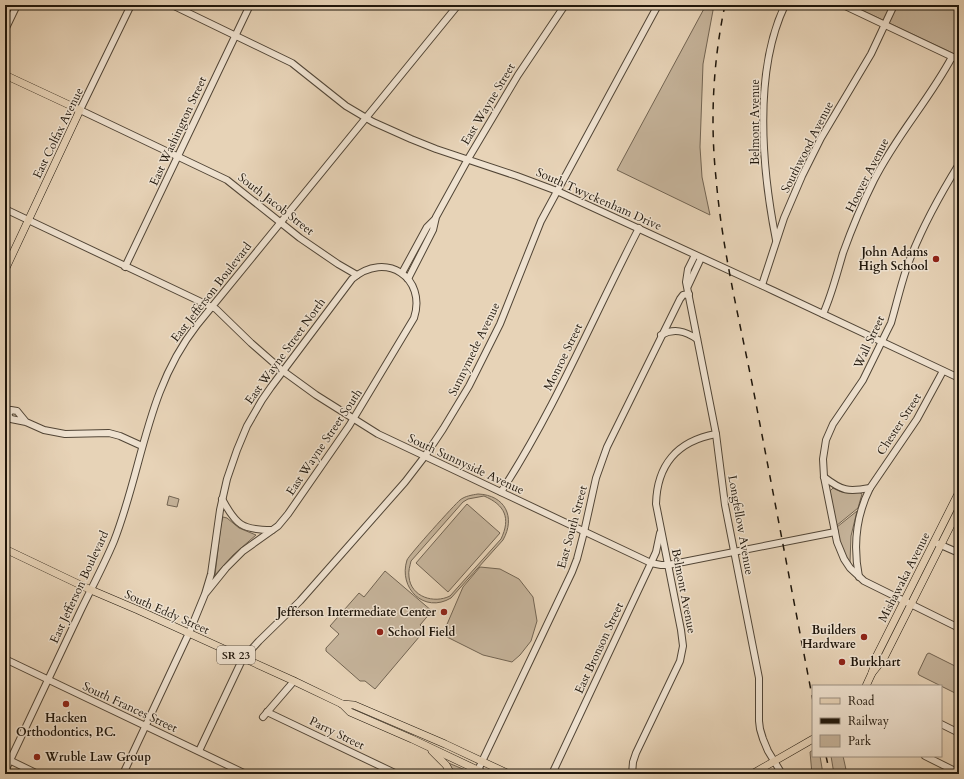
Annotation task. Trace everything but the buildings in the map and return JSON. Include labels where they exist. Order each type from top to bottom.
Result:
[{"type":"main road","points":[[5,75],[80,110]]},
{"type":"main road","name":"East Colfax Avenue","points":[[5,270],[80,110]]},
{"type":"main road","name":"Mishawaka Avenue","points":[[866,685],[872,673],[884,658],[908,603],[938,543],[959,492]]},
{"type":"main road","name":"Mishawaka Avenue","points":[[938,543],[959,509]]},
{"type":"main road","name":"South Eddy Street","points":[[5,549],[91,590],[294,681],[342,704],[350,712],[426,745],[486,774]]},
{"type":"main road","name":"South Eddy Street","points":[[342,704],[354,705],[509,774]]},
{"type":"main road","points":[[752,774],[812,740]]},
{"type":"main road","points":[[426,745],[446,765],[450,774]]},
{"type":"street","points":[[5,30],[17,5]]},
{"type":"street","name":"East Colfax Avenue","points":[[80,110],[131,5]]},
{"type":"street","name":"South Twyckenham Drive","points":[[172,5],[292,63],[346,106],[366,118],[411,139],[557,191],[762,285],[959,378]]},
{"type":"street","name":"East Washington Street","points":[[125,267],[250,5]]},
{"type":"street","name":"East Jefferson Boulevard","points":[[5,771],[7,760],[48,680],[118,531],[155,402],[169,370],[189,335],[458,5]]},
{"type":"street","name":"Sunnymede Avenue","points":[[198,751],[244,659],[250,651],[300,601],[405,482],[425,456],[457,407],[507,308],[533,240],[557,191],[658,5]]},
{"type":"street","name":"Belmont Avenue","points":[[777,242],[771,213],[766,170],[764,102],[770,46],[774,31],[785,5]]},
{"type":"street","points":[[843,5],[959,60]]},
{"type":"street","name":"Southwood Avenue","points":[[762,285],[768,272],[789,205],[821,138],[871,54],[894,5]]},
{"type":"street","name":"East Wayne Street","points":[[402,273],[427,227],[436,217],[468,159],[518,75],[563,6]]},
{"type":"street","name":"Hoover Avenue","points":[[823,314],[849,236],[874,179],[900,134],[938,82],[952,57]]},
{"type":"street","name":"South Jacob Street","points":[[80,110],[227,180],[333,261],[357,275]]},
{"type":"street","name":"Wall Street","points":[[959,164],[938,198],[914,248],[891,323],[863,380],[838,416],[829,432],[824,451],[824,477],[837,542],[844,559],[859,577],[873,586],[959,628]]},
{"type":"street","name":"South Sunnyside Avenue","points":[[5,209],[219,311],[251,343],[283,371],[316,395],[388,439],[651,563],[668,565],[835,532]]},
{"type":"street","name":"East Wayne Street","points":[[408,279],[433,230],[436,217]]},
{"type":"street","name":"Monroe Street","points":[[501,492],[522,459],[551,407],[639,228]]},
{"type":"street","name":"Longfellow Avenue","points":[[698,256],[686,275],[686,282],[716,434],[725,505],[759,678],[760,729],[774,762],[782,774]]},
{"type":"street","name":"East Wayne Street North","points":[[205,594],[211,574],[222,499],[232,462],[247,426],[262,400],[352,279],[367,269],[380,266],[393,268],[402,273],[408,279]]},
{"type":"street","name":"East Wayne Street South","points":[[205,594],[226,568],[243,551],[284,520],[354,419],[414,318],[417,307],[416,300],[413,288],[408,279]]},
{"type":"street","name":"East South Street","points":[[478,770],[572,572],[584,532],[596,478],[607,447],[680,298],[688,292]]},
{"type":"street","points":[[662,335],[676,330],[697,339]]},
{"type":"street","name":"Chester Street","points":[[859,577],[856,560],[856,541],[861,510],[870,488],[918,419],[943,371]]},
{"type":"street","points":[[26,422],[44,430],[65,434],[109,433],[120,436],[142,446]]},
{"type":"street","name":"Belmont Avenue","points":[[632,774],[633,762],[636,753],[680,661],[683,646],[656,504],[657,492],[663,469],[674,454],[684,446],[703,436],[716,434]]},
{"type":"street","points":[[824,477],[843,489],[854,491],[870,488]]},
{"type":"street","points":[[222,499],[231,515],[244,526],[257,530],[272,530]]},
{"type":"street","name":"East Bronson Street","points":[[552,774],[656,552],[661,529]]},
{"type":"street","points":[[938,543],[959,553]]},
{"type":"street","points":[[122,774],[189,633],[205,594]]},
{"type":"street","name":"South Frances Street","points":[[5,659],[246,774]]},
{"type":"street","name":"Parry Street","points":[[294,681],[265,714],[397,774]]},
{"type":"street","points":[[942,724],[959,733]]},
{"type":"street","points":[[927,757],[959,772]]},
{"type":"street","points":[[7,760],[38,774]]},
{"type":"green space","points":[[706,5],[714,5],[703,64],[700,147],[702,177],[710,215],[617,170]]},
{"type":"green space","points":[[851,5],[959,5],[959,56]]},
{"type":"green space","points":[[833,488],[843,492],[859,492],[862,494],[858,508],[836,526],[830,491]]},
{"type":"green space","points":[[478,494],[495,498],[506,509],[508,523],[507,531],[503,540],[451,598],[441,602],[431,603],[423,600],[416,596],[410,589],[406,580],[405,570],[407,560],[415,549],[460,500]],"holes":[[[484,496],[501,508],[506,519],[506,525],[501,539],[450,596],[431,599],[424,597],[414,590],[409,577],[411,561],[463,502],[468,499]]]},
{"type":"green space","points":[[169,496],[179,499],[177,507],[167,505]]},
{"type":"green space","points":[[467,504],[500,533],[448,592],[416,563]]},
{"type":"green space","points":[[857,511],[851,536],[850,562],[844,556],[842,551],[837,527]]},
{"type":"green space","points":[[223,517],[227,518],[239,528],[256,535],[233,555],[215,575],[221,524]]},
{"type":"green space","points":[[480,567],[500,569],[519,579],[533,597],[537,621],[531,641],[520,655],[512,662],[483,655],[447,637],[445,629],[463,587]]},
{"type":"green space","name":"School Field","points":[[385,571],[432,611],[420,625],[425,630],[375,689],[365,681],[360,681],[326,651],[326,648],[339,634],[330,626],[359,593],[364,597]]},
{"type":"green space","points":[[929,653],[959,668],[959,695],[942,686],[942,685],[919,675],[918,673],[927,654]]},
{"type":"green space","points":[[812,751],[812,757],[820,757],[823,774],[812,774],[810,752]]},
{"type":"green space","points":[[831,757],[843,757],[847,774],[834,774]]},
{"type":"green space","points":[[446,762],[475,774],[452,774]]},
{"type":"railway","points":[[725,5],[715,69],[713,113],[714,156],[722,231],[812,696]]},
{"type":"railway","points":[[865,5],[871,7],[878,5]]},
{"type":"railway","points":[[826,757],[830,774]]},
{"type":"place","name":"John Adams High School","points":[[936,259]]},
{"type":"place","name":"Jefferson Intermediate Center","points":[[444,612]]},
{"type":"place","name":"School Field","points":[[380,632]]},
{"type":"place","name":"Builders Hardware","points":[[864,637]]},
{"type":"place","name":"Burkhart","points":[[842,662]]},
{"type":"place","name":"Hacken Orthodontics, P.C.","points":[[66,704]]},
{"type":"place","name":"Wruble Law Group","points":[[37,757]]}]
